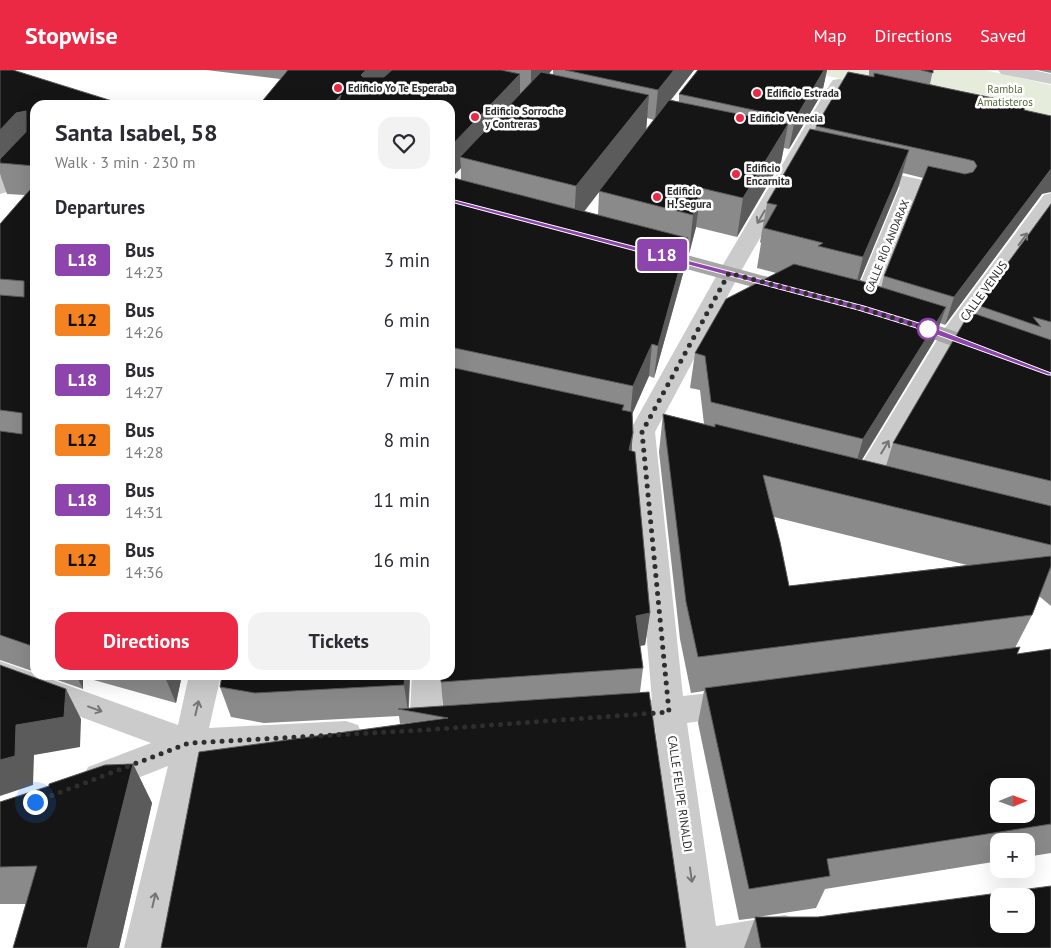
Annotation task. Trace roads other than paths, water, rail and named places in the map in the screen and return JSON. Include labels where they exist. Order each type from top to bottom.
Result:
[{"type":"main road","points":[[627,246],[813,296]]},
{"type":"main road","points":[[851,306],[1050,371]]},
{"type":"street","points":[[1007,70],[1051,79]]},
{"type":"street","points":[[671,440],[633,430],[729,273],[794,158],[839,84]]},
{"type":"street","points":[[0,188],[30,155]]},
{"type":"street","points":[[849,170],[957,193]]},
{"type":"street","name":"CALLE RÍO ANDARAX","points":[[851,306],[912,184]]},
{"type":"street","name":"CALLE VENUS","points":[[888,496],[850,486],[950,337],[1051,199]]},
{"type":"street","name":"CALLE FELIPE RINALDI","points":[[633,430],[699,948]]},
{"type":"street","points":[[0,674],[189,743]]},
{"type":"street","points":[[143,948],[204,680]]},
{"type":"street","points":[[70,790],[189,743],[412,731],[427,680]]},
{"type":"street","points":[[591,718],[669,712],[766,700]]},
{"type":"street","points":[[699,948],[812,928]]},
{"type":"place","name":"Edificio Yo Te Esperaba","points":[[338,88]]},
{"type":"place","name":"Edificio Estrada","points":[[757,93]]},
{"type":"place","name":"Edificio Sorroche y Contreras","points":[[475,117]]},
{"type":"place","name":"Edificio Venecia","points":[[740,118]]},
{"type":"place","name":"Edificio Encarnita","points":[[736,174]]},
{"type":"place","name":"Edificio H. Segura","points":[[657,197]]},
{"type":"park label","name":"Rambla Amatisteros","points":[[1005,95]]}]
